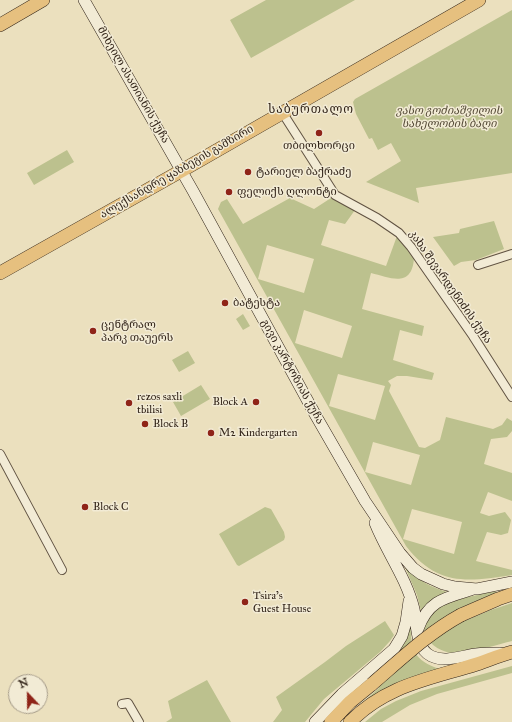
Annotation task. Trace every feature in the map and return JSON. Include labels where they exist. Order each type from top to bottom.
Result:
[{"type":"main road","points":[[0,25],[43,0]]},
{"type":"main road","name":"მიხეილ ასათიანის ქუჩა","points":[[84,0],[181,171]]},
{"type":"main road","name":"ალექსანდრე ყაზბეგის გამზირი","points":[[0,273],[479,0]]},
{"type":"main road","name":"გივი კარტოზიას ქუჩა","points":[[181,171],[316,416],[370,510],[386,530],[406,560],[421,574],[443,584],[477,589],[512,582]]},
{"type":"main road","name":"გივი კარტოზიას ქუჩა","points":[[370,510],[380,537],[400,570],[409,594],[418,629],[420,645],[425,651],[431,656],[440,659],[476,654],[510,652]]},
{"type":"main road","points":[[418,629],[424,614],[434,604],[477,589]]},
{"type":"main road","points":[[315,722],[342,694],[389,654],[399,643],[406,622],[409,594]]},
{"type":"main road","points":[[331,722],[350,702],[428,637],[461,615],[512,594]]},
{"type":"main road","points":[[350,722],[378,699],[404,686],[477,664],[510,652]]},
{"type":"street","name":"კახა შევარდენიძის ქუჩა","points":[[282,112],[335,195],[377,218],[399,233],[411,247],[473,336],[512,397]]},
{"type":"street","points":[[478,265],[512,254]]},
{"type":"street","points":[[0,454],[62,570]]},
{"type":"street","points":[[122,704],[128,703],[139,722]]},
{"type":"green space","points":[[266,0],[355,0],[251,58],[230,20]]},
{"type":"green space","name":"ვასო გოძიაშვილის სახელობის ბაღი","points":[[512,10],[512,173],[416,188],[419,203],[366,182],[401,161],[391,143],[378,150],[372,138],[369,139],[356,114],[353,102],[355,99]]},
{"type":"green space","points":[[67,150],[74,162],[34,185],[27,173]]},
{"type":"green space","points":[[290,198],[314,209],[331,198],[355,210],[345,224],[329,220],[321,245],[386,266],[397,236],[414,258],[409,274],[405,277],[399,279],[371,273],[362,309],[424,326],[422,336],[400,330],[393,360],[434,373],[432,380],[397,376],[388,381],[391,385],[389,391],[419,447],[425,448],[440,440],[446,417],[493,429],[502,425],[507,418],[512,421],[512,431],[507,437],[491,439],[484,464],[512,473],[512,501],[488,492],[480,513],[489,516],[505,512],[511,520],[508,533],[501,535],[487,532],[476,561],[512,570],[512,575],[480,579],[466,579],[441,575],[418,559],[406,546],[218,209],[221,202],[227,199],[243,224]],"holes":[[[267,245],[314,259],[304,293],[258,279]],[[304,310],[352,326],[342,358],[295,343]],[[338,374],[385,386],[375,420],[329,406]],[[373,442],[420,455],[411,485],[365,472]],[[412,509],[462,522],[454,554],[403,539]]]},
{"type":"green space","points":[[494,221],[504,249],[476,260],[461,262],[454,266],[433,237],[459,233],[460,229]]},
{"type":"green space","points":[[243,314],[250,326],[243,330],[236,319]]},
{"type":"green space","points":[[188,351],[195,363],[179,372],[172,360]]},
{"type":"green space","points":[[201,385],[210,399],[181,416],[173,402]]},
{"type":"green space","points":[[265,507],[271,509],[284,532],[284,540],[239,566],[219,534]]},
{"type":"green space","points":[[405,567],[426,583],[437,589],[451,593],[421,611],[417,595]]},
{"type":"green space","points":[[495,591],[496,593],[460,608],[467,620],[512,603],[512,641],[474,651],[459,653],[444,651],[431,643],[427,637],[424,626],[428,617],[436,609],[461,599]]},
{"type":"green space","points":[[385,621],[394,635],[390,641],[380,652],[324,699],[305,722],[273,722],[282,710],[276,697],[346,646]]},
{"type":"green space","points":[[411,624],[411,640],[415,653],[424,662],[440,669],[397,683],[361,704],[379,688],[369,677]]},
{"type":"green space","points":[[512,666],[512,673],[437,694],[410,705],[382,722],[365,722],[381,709],[421,691]]},
{"type":"green space","points":[[207,680],[231,722],[166,722],[172,718],[168,701]]},
{"type":"place","name":"თბილხორცი","points":[[319,133]]},
{"type":"place","name":"ტარიელ ბაქრაძე","points":[[248,172]]},
{"type":"place","name":"ფელიქს ღლონტი","points":[[229,192]]},
{"type":"place","name":"ბატესტა","points":[[225,303]]},
{"type":"place","name":"ცენტრალ პარკ თაუერს","points":[[93,331]]},
{"type":"place","name":"Block A","points":[[256,402]]},
{"type":"place","name":"rezos saxli tbilisi","points":[[129,403]]},
{"type":"place","name":"Block B","points":[[145,424]]},
{"type":"place","name":"M2 Kindergarten","points":[[211,433]]},
{"type":"place","name":"Block C","points":[[85,507]]},
{"type":"place","name":"Tsira's Guest House","points":[[245,602]]},
{"type":"district","name":"საბურთალო","points":[[311,110]]}]
